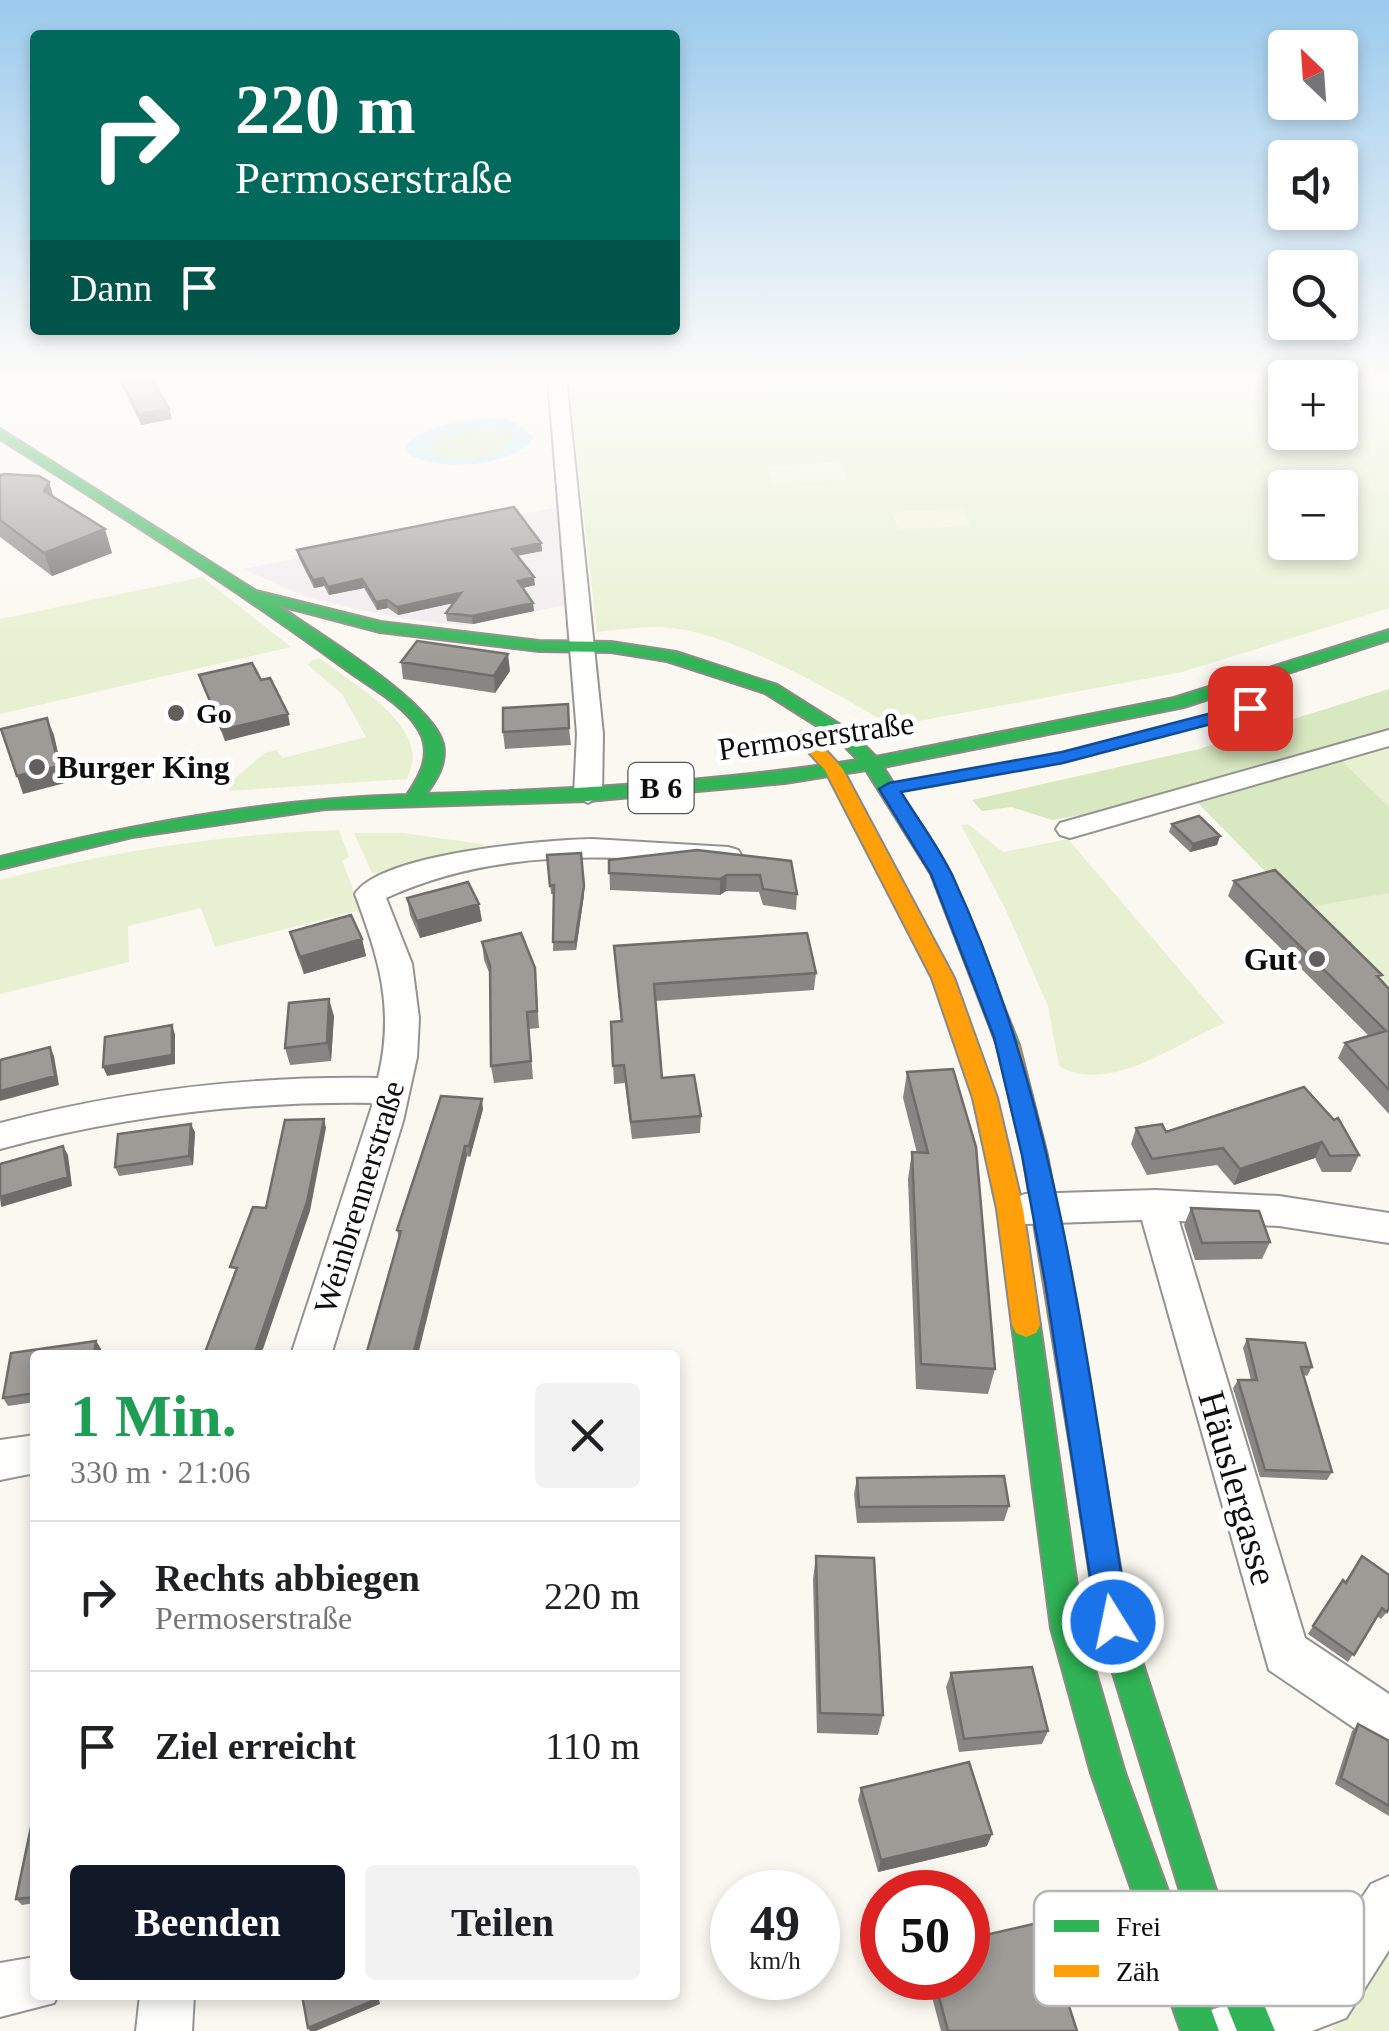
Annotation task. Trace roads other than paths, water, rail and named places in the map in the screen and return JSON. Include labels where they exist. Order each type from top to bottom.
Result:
[{"type":"main road","points":[[63,473],[258,596],[424,722],[438,756],[433,775],[411,802]]},
{"type":"main road","points":[[258,596],[380,627],[582,651],[670,656],[772,689],[844,735],[898,787],[941,874],[1006,1037],[1027,1209],[1067,1628],[1108,1773],[1150,1891]]},
{"type":"main road","name":"Permoserstraße","points":[[0,864],[132,831],[325,803],[588,794],[785,777],[1178,702],[1389,634]]},
{"type":"main road","points":[[582,651],[741,698],[792,728],[833,768],[943,978],[1027,1209],[1113,1622],[1199,1891]]},
{"type":"main road","name":"Permoserstraße","points":[[824,798],[898,787]]},
{"type":"main road","name":"B 6","points":[[566,819],[642,814]]},
{"type":"main road","name":"Permoserstraße","points":[[238,815],[530,820]]},
{"type":"main road","points":[[1191,2006],[1200,2031]]},
{"type":"street","points":[[566,473],[590,734],[588,794]]},
{"type":"street","points":[[1070,829],[1389,738]]},
{"type":"street","name":"Weinbrennerstraße","points":[[313,1350],[394,1090],[403,1018],[396,964],[370,894],[395,880],[457,863],[520,853],[619,847],[753,858]]},
{"type":"street","points":[[0,1136],[90,1113],[192,1097],[330,1089],[394,1090]]},
{"type":"street","points":[[1027,1209],[1156,1204],[1279,1211],[1389,1228]]},
{"type":"street","name":"Häuslergasse","points":[[1156,1204],[1286,1652],[1389,1723]]},
{"type":"street","points":[[0,1460],[30,1455]]},
{"type":"street","points":[[1364,1941],[1389,1902]]},
{"type":"street","points":[[0,1990],[30,1985]]},
{"type":"street","points":[[164,2031],[167,2000]]},
{"type":"street","points":[[1246,2029],[1308,2006]]},
{"type":"place","name":"Go","points":[[176,713]]},
{"type":"place","name":"Burger King","points":[[37,767]]},
{"type":"place","name":"Gut","points":[[1317,959]]}]
